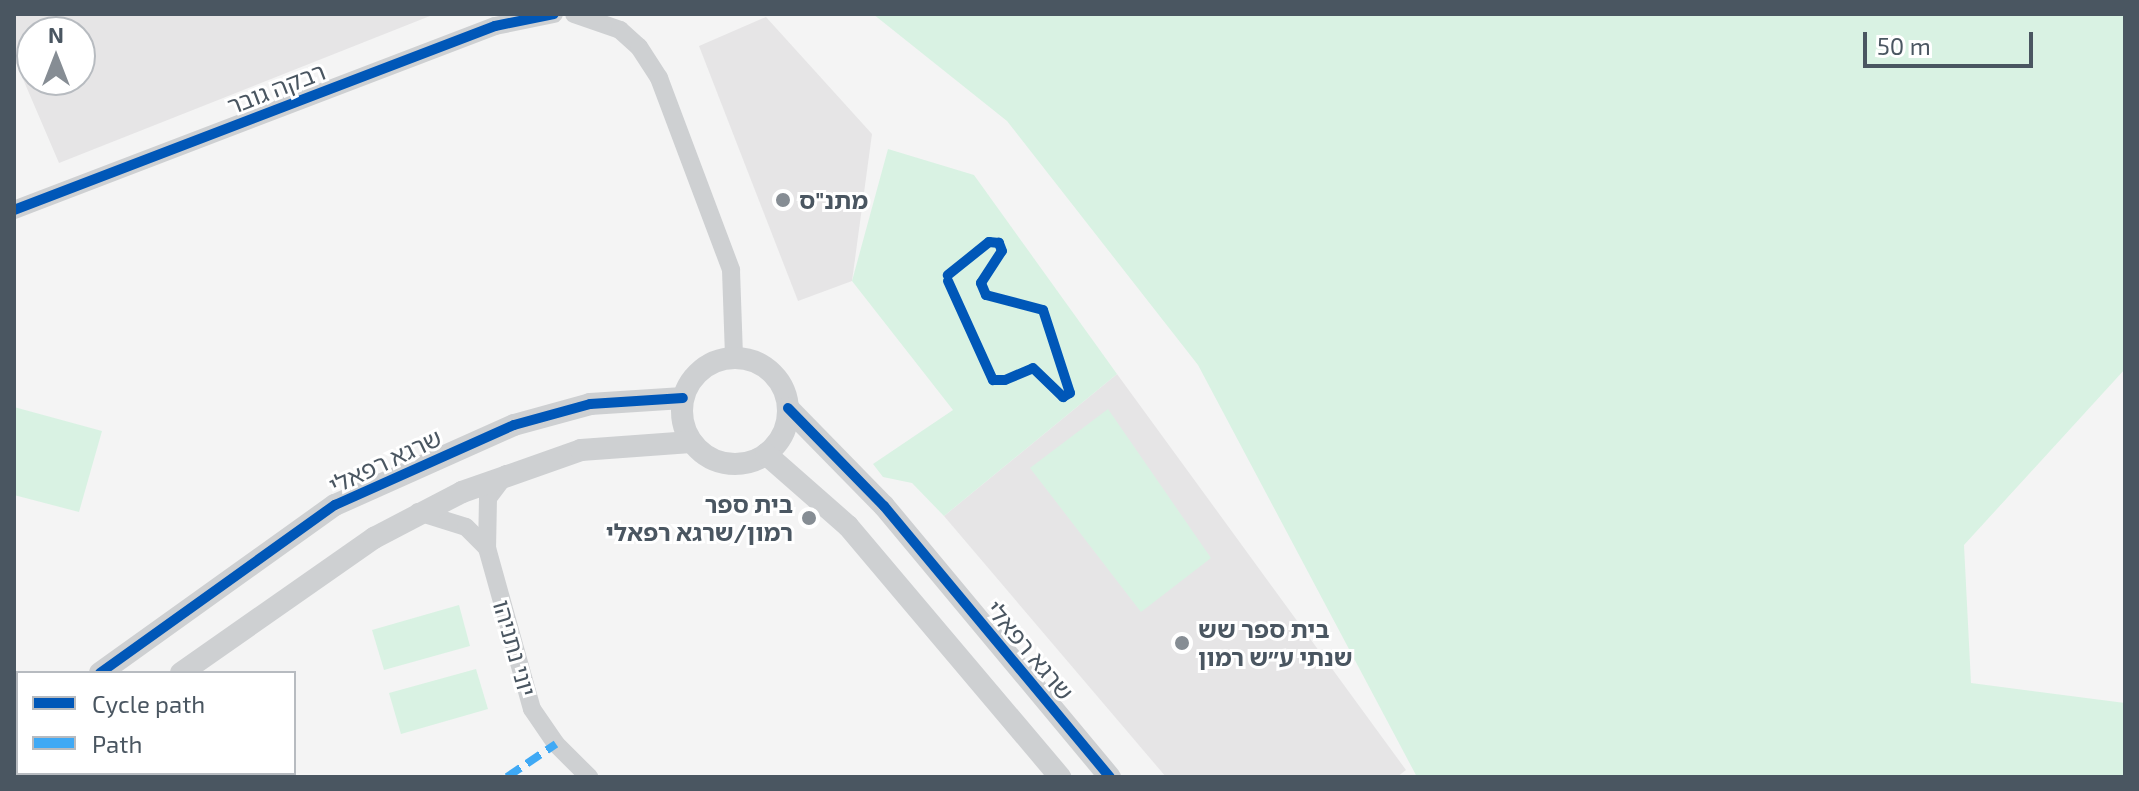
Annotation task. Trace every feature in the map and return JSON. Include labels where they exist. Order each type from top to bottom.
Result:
[{"type":"street","name":"רבקה גובר","points":[[14,210],[495,26],[554,14]]},
{"type":"street","points":[[574,14],[620,30],[639,47],[659,78],[731,270],[734,358]]},
{"type":"street","points":[[734,358],[764,367],[776,378],[788,408],[786,426],[766,454],[751,462],[726,463],[703,454],[691,442],[684,428],[683,398],[702,370],[734,358]]},
{"type":"street","name":"שרגא רפאלי","points":[[103,671],[349,498],[514,425],[590,404],[683,398]]},
{"type":"street","name":"שרגא רפאלי","points":[[788,408],[884,506],[1110,777]]},
{"type":"street","points":[[184,671],[418,512],[506,473],[581,450],[691,442]]},
{"type":"street","points":[[766,454],[848,526],[1060,777]]},
{"type":"street","name":"יוני נתניהו","points":[[506,473],[488,498],[484,519],[487,548],[532,709],[556,744],[589,777]]},
{"type":"street","points":[[418,512],[466,527],[487,548]]},
{"type":"shaded area","points":[[14,14],[435,14],[59,163],[30,96],[96,96],[96,16],[16,16],[16,63]]},
{"type":"shaded area","points":[[766,17],[872,134],[852,281],[798,301],[699,46]]},
{"type":"shaded area","name":"בית ספר שש שנתי ע״ש רמון","points":[[1117,374],[1406,770],[1397,777],[1166,777],[944,516]]},
{"type":"green space","points":[[873,14],[2125,14],[2125,369],[1964,545],[1971,683],[2125,703],[2125,777],[1417,777],[1198,365],[1007,121]]},
{"type":"green space","points":[[888,149],[974,175],[1117,374],[944,516],[912,483],[883,477],[873,464],[953,410],[852,281]]},
{"type":"green space","points":[[14,407],[102,431],[79,512],[14,495]]},
{"type":"green space","points":[[1108,409],[1211,558],[1141,612],[1030,468]]},
{"type":"green space","points":[[459,605],[470,646],[384,670],[372,630]]},
{"type":"green space","points":[[476,669],[488,709],[401,734],[389,693]]},
{"type":"marked path","points":[[507,777],[556,744]]},
{"type":"cycle path","points":[[14,210],[495,26],[554,14]]},
{"type":"cycle path","points":[[948,275],[989,242],[999,243],[1002,251],[981,283],[986,295],[1043,310],[1070,393],[1063,397],[1033,368],[1005,380],[993,380],[948,281]]},
{"type":"cycle path","points":[[103,671],[335,505],[514,425],[590,404],[683,398]]},
{"type":"cycle path","points":[[788,408],[884,506],[1110,777]]},
{"type":"place","name":"מתנ\"ס","points":[[783,200]]},
{"type":"place","name":"בית ספר רמון/שרגא רפאלי","points":[[809,518]]},
{"type":"place","name":"בית ספר שש שנתי ע״ש רמון","points":[[1182,643]]}]
